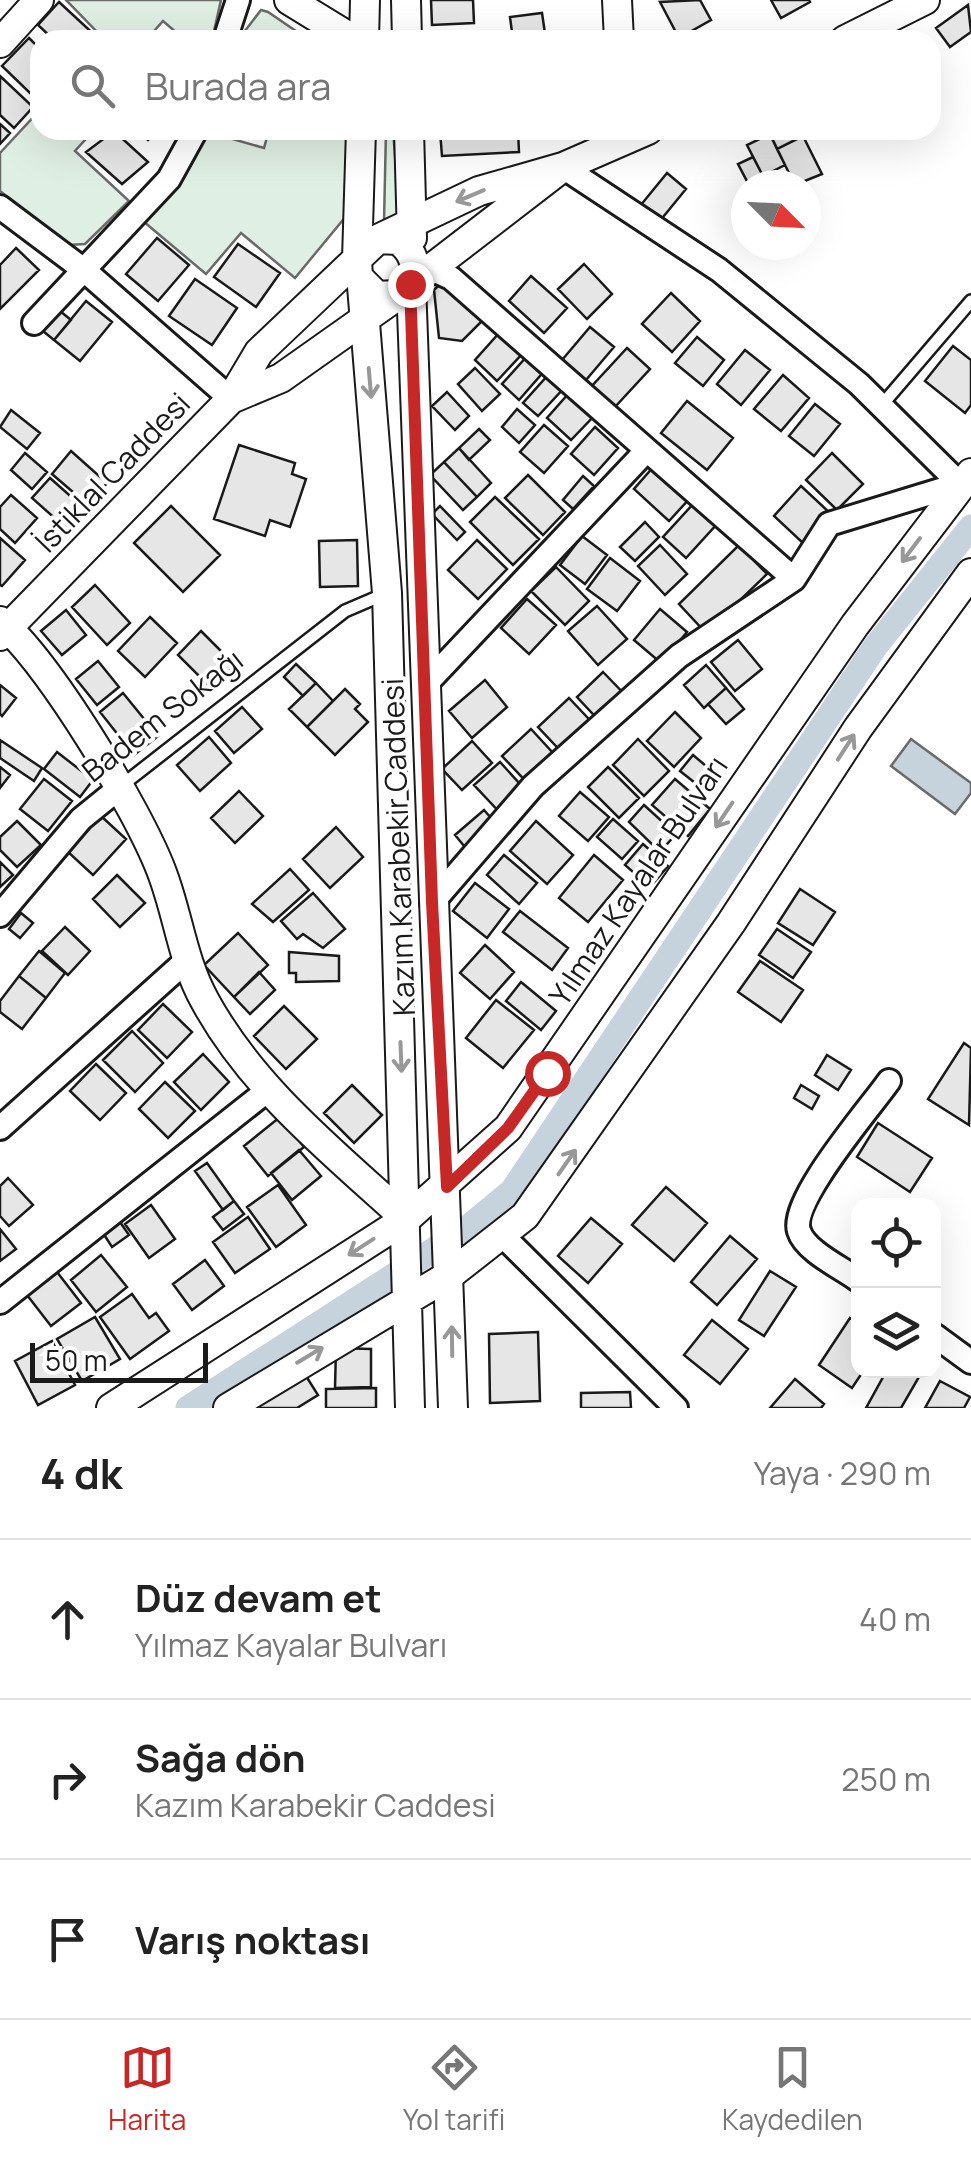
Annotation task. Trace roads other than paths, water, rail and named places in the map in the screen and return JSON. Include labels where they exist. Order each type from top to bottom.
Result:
[{"type":"street","points":[[0,44],[38,0]]},
{"type":"street","points":[[228,30],[238,0]]},
{"type":"street","points":[[289,0],[338,30]]},
{"type":"street","points":[[364,30],[365,0]]},
{"type":"street","points":[[406,0],[407,30]]},
{"type":"street","points":[[617,0],[618,30]]},
{"type":"street","points":[[857,30],[880,11],[925,0]]},
{"type":"street","points":[[34,323],[168,178],[192,140]]},
{"type":"street","name":"Kazım Karabekir Caddesi","points":[[362,140],[365,318],[387,594],[410,1408]]},
{"type":"street","name":"Kazım Karabekir Caddesi","points":[[409,140],[432,902],[451,1274],[453,1408]]},
{"type":"street","name":"İstiklal Caddesi","points":[[231,399],[281,378],[365,318],[412,276],[563,168],[619,140]]},
{"type":"street","points":[[563,168],[719,270],[965,478]]},
{"type":"street","name":"İstiklal Caddesi","points":[[3,628],[231,399],[259,352],[411,223],[480,191],[563,168]]},
{"type":"street","points":[[0,207],[84,270],[231,399]]},
{"type":"street","points":[[412,276],[398,240],[366,261],[378,296],[412,276],[451,278],[794,579]]},
{"type":"street","points":[[426,683],[646,452]]},
{"type":"street","points":[[432,902],[533,786],[678,656],[794,579],[829,524],[965,478]]},
{"type":"street","name":"Yılmaz Kayalar Bulvarı","points":[[111,1408],[406,1219],[447,1187],[508,1128],[855,625],[965,478]]},
{"type":"street","points":[[228,1408],[451,1274],[503,1236],[565,1165],[858,728],[971,573]]},
{"type":"street","points":[[3,628],[75,718],[118,789],[163,875],[187,960],[219,1025],[268,1090],[406,1219]]},
{"type":"street","name":"Badem Sokağı","points":[[0,915],[82,819],[118,789]]},
{"type":"street","points":[[0,1128],[187,960]]},
{"type":"street","points":[[851,1275],[808,1244],[799,1233],[798,1217],[816,1181],[889,1081]]},
{"type":"street","points":[[0,1302],[268,1090]]},
{"type":"street","points":[[503,1236],[676,1408]]},
{"type":"street","points":[[941,1339],[971,1362]]},
{"type":"lane","points":[[881,406],[971,301]]},
{"type":"lane","name":"Badem Sokağı","points":[[118,789],[345,612],[387,594]]},
{"type":"waterway","points":[[188,1408],[466,1229],[512,1191],[875,647],[971,527]]}]
